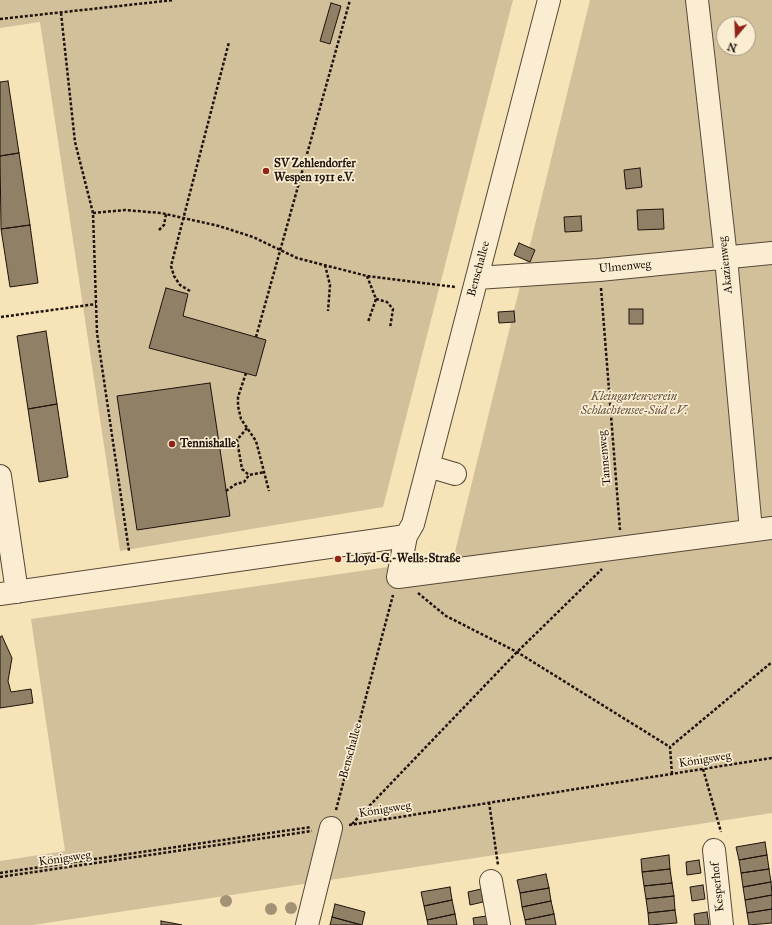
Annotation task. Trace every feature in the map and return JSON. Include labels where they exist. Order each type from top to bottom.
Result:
[{"type":"street","name":"Benschallee","points":[[398,577],[406,536],[413,524],[428,466],[469,283],[549,0]]},
{"type":"street","name":"Akazienweg","points":[[697,0],[726,258],[762,529]]},
{"type":"street","name":"Ulmenweg","points":[[469,283],[772,253]]},
{"type":"street","points":[[428,466],[455,474]]},
{"type":"street","points":[[0,476],[8,593],[406,536]]},
{"type":"street","points":[[398,577],[621,549],[762,529]]},
{"type":"street","points":[[307,925],[341,826]]},
{"type":"street","name":"Kesperhof","points":[[714,850],[722,925]]},
{"type":"street","points":[[491,881],[500,925]]},
{"type":"path","points":[[0,19],[174,0]]},
{"type":"path","points":[[256,337],[350,0]]},
{"type":"path","points":[[61,13],[75,142],[93,213],[97,333],[129,551]]},
{"type":"path","points":[[190,291],[180,285],[174,276],[171,266],[229,42]]},
{"type":"path","points":[[93,213],[125,210],[166,214],[219,226],[246,235],[297,258],[367,276],[469,283]]},
{"type":"path","points":[[159,230],[164,225],[166,214]]},
{"type":"path","points":[[325,265],[330,286],[328,311]]},
{"type":"path","name":"Tannenweg","points":[[599,270],[621,549]]},
{"type":"path","points":[[367,276],[376,299],[368,322]]},
{"type":"path","points":[[376,299],[387,302],[393,309],[390,328]]},
{"type":"path","points":[[1,317],[96,304]]},
{"type":"path","points":[[246,373],[238,397],[238,406],[241,419],[256,442],[269,491]]},
{"type":"path","points":[[247,428],[237,440],[242,469],[249,475]]},
{"type":"path","points":[[226,491],[236,484],[244,482],[249,475],[264,472]]},
{"type":"path","points":[[0,873],[325,825],[341,826],[621,549]]},
{"type":"path","points":[[398,577],[446,616],[517,652],[670,748]]},
{"type":"path","name":"Benschallee","points":[[341,826],[398,577]]},
{"type":"path","points":[[670,748],[772,662]]},
{"type":"path","points":[[670,748],[672,774]]},
{"type":"path","name":"Königsweg","points":[[0,877],[341,826],[772,758]]},
{"type":"path","points":[[703,769],[721,832],[714,850]]},
{"type":"path","points":[[489,802],[498,868],[491,881]]},
{"type":"green space","name":"SV Zehlendorfer Wespen 1911 e.V.","points":[[0,0],[513,0],[383,507],[120,551],[40,22],[0,28]]},
{"type":"green space","name":"Kleingartenverein Schlachtensee-Süd e.V.","points":[[590,0],[772,0],[772,813],[33,925],[0,925],[0,861],[65,851],[31,619],[388,567],[386,577],[451,568]]},
{"type":"building","points":[[331,3],[341,6],[330,44],[320,41]]},
{"type":"building","points":[[8,81],[19,153],[0,156],[0,82]]},
{"type":"building","points":[[19,153],[30,225],[1,229],[0,156]]},
{"type":"building","points":[[640,168],[642,187],[626,189],[624,170]]},
{"type":"building","points":[[663,209],[664,229],[638,230],[637,210]]},
{"type":"building","points":[[581,216],[582,231],[565,232],[564,217]]},
{"type":"building","points":[[30,225],[38,283],[10,287],[1,229]]},
{"type":"building","points":[[519,243],[535,250],[530,262],[514,255]]},
{"type":"building","points":[[166,288],[188,294],[183,316],[266,340],[256,376],[149,348]]},
{"type":"building","points":[[629,309],[643,309],[643,324],[629,324]]},
{"type":"building","points":[[514,311],[515,322],[499,323],[498,312]]},
{"type":"building","points":[[46,331],[57,404],[28,409],[17,336]]},
{"type":"building","name":"Tennishalle","points":[[210,383],[230,516],[137,530],[117,396]]},
{"type":"building","points":[[57,404],[68,477],[39,482],[28,409]]},
{"type":"building","points":[[2,636],[12,658],[8,681],[11,692],[31,689],[33,703],[0,708],[0,637]]},
{"type":"building","points":[[765,842],[767,855],[739,860],[736,847]]},
{"type":"building","points":[[669,855],[670,869],[642,872],[641,859]]},
{"type":"building","points":[[767,855],[769,869],[741,873],[739,860]]},
{"type":"building","points":[[699,860],[701,873],[687,875],[686,862]]},
{"type":"building","points":[[670,869],[672,883],[644,886],[642,872]]},
{"type":"building","points":[[769,869],[771,882],[743,887],[741,873]]},
{"type":"building","points":[[546,874],[549,888],[520,893],[517,880]]},
{"type":"building","points":[[771,882],[772,895],[745,900],[743,887]]},
{"type":"building","points":[[672,883],[674,896],[646,899],[644,886]]},
{"type":"building","points":[[703,885],[705,899],[692,901],[690,887]]},
{"type":"building","points":[[450,887],[452,900],[424,906],[421,892]]},
{"type":"building","points":[[549,888],[551,901],[522,907],[520,893]]},
{"type":"building","points":[[481,889],[483,902],[470,905],[468,892]]},
{"type":"building","points":[[772,895],[772,909],[747,913],[745,900]]},
{"type":"building","points":[[674,896],[675,910],[648,913],[646,899]]},
{"type":"building","points":[[452,900],[455,914],[427,920],[424,906]]},
{"type":"building","points":[[551,901],[554,914],[525,920],[522,907]]},
{"type":"building","points":[[335,904],[365,912],[362,925],[332,917]]},
{"type":"building","points":[[772,909],[772,923],[749,925],[747,913]]},
{"type":"building","points":[[675,910],[677,923],[649,925],[648,913]]},
{"type":"building","points":[[707,912],[709,925],[695,925],[694,914]]},
{"type":"building","points":[[455,914],[457,925],[428,925],[427,920]]},
{"type":"building","points":[[554,914],[556,925],[526,925],[525,920]]},
{"type":"building","points":[[486,916],[488,925],[474,925],[473,918]]},
{"type":"building","points":[[332,917],[361,925],[330,925]]},
{"type":"building","points":[[161,921],[172,923],[182,925],[161,925]]},
{"type":"place","name":"SV Zehlendorfer Wespen 1911 e.V.","points":[[266,171]]},
{"type":"place","name":"Tennishalle","points":[[172,444]]},
{"type":"place","name":"Lloyd-G.-Wells-Straße","points":[[338,559]]}]
